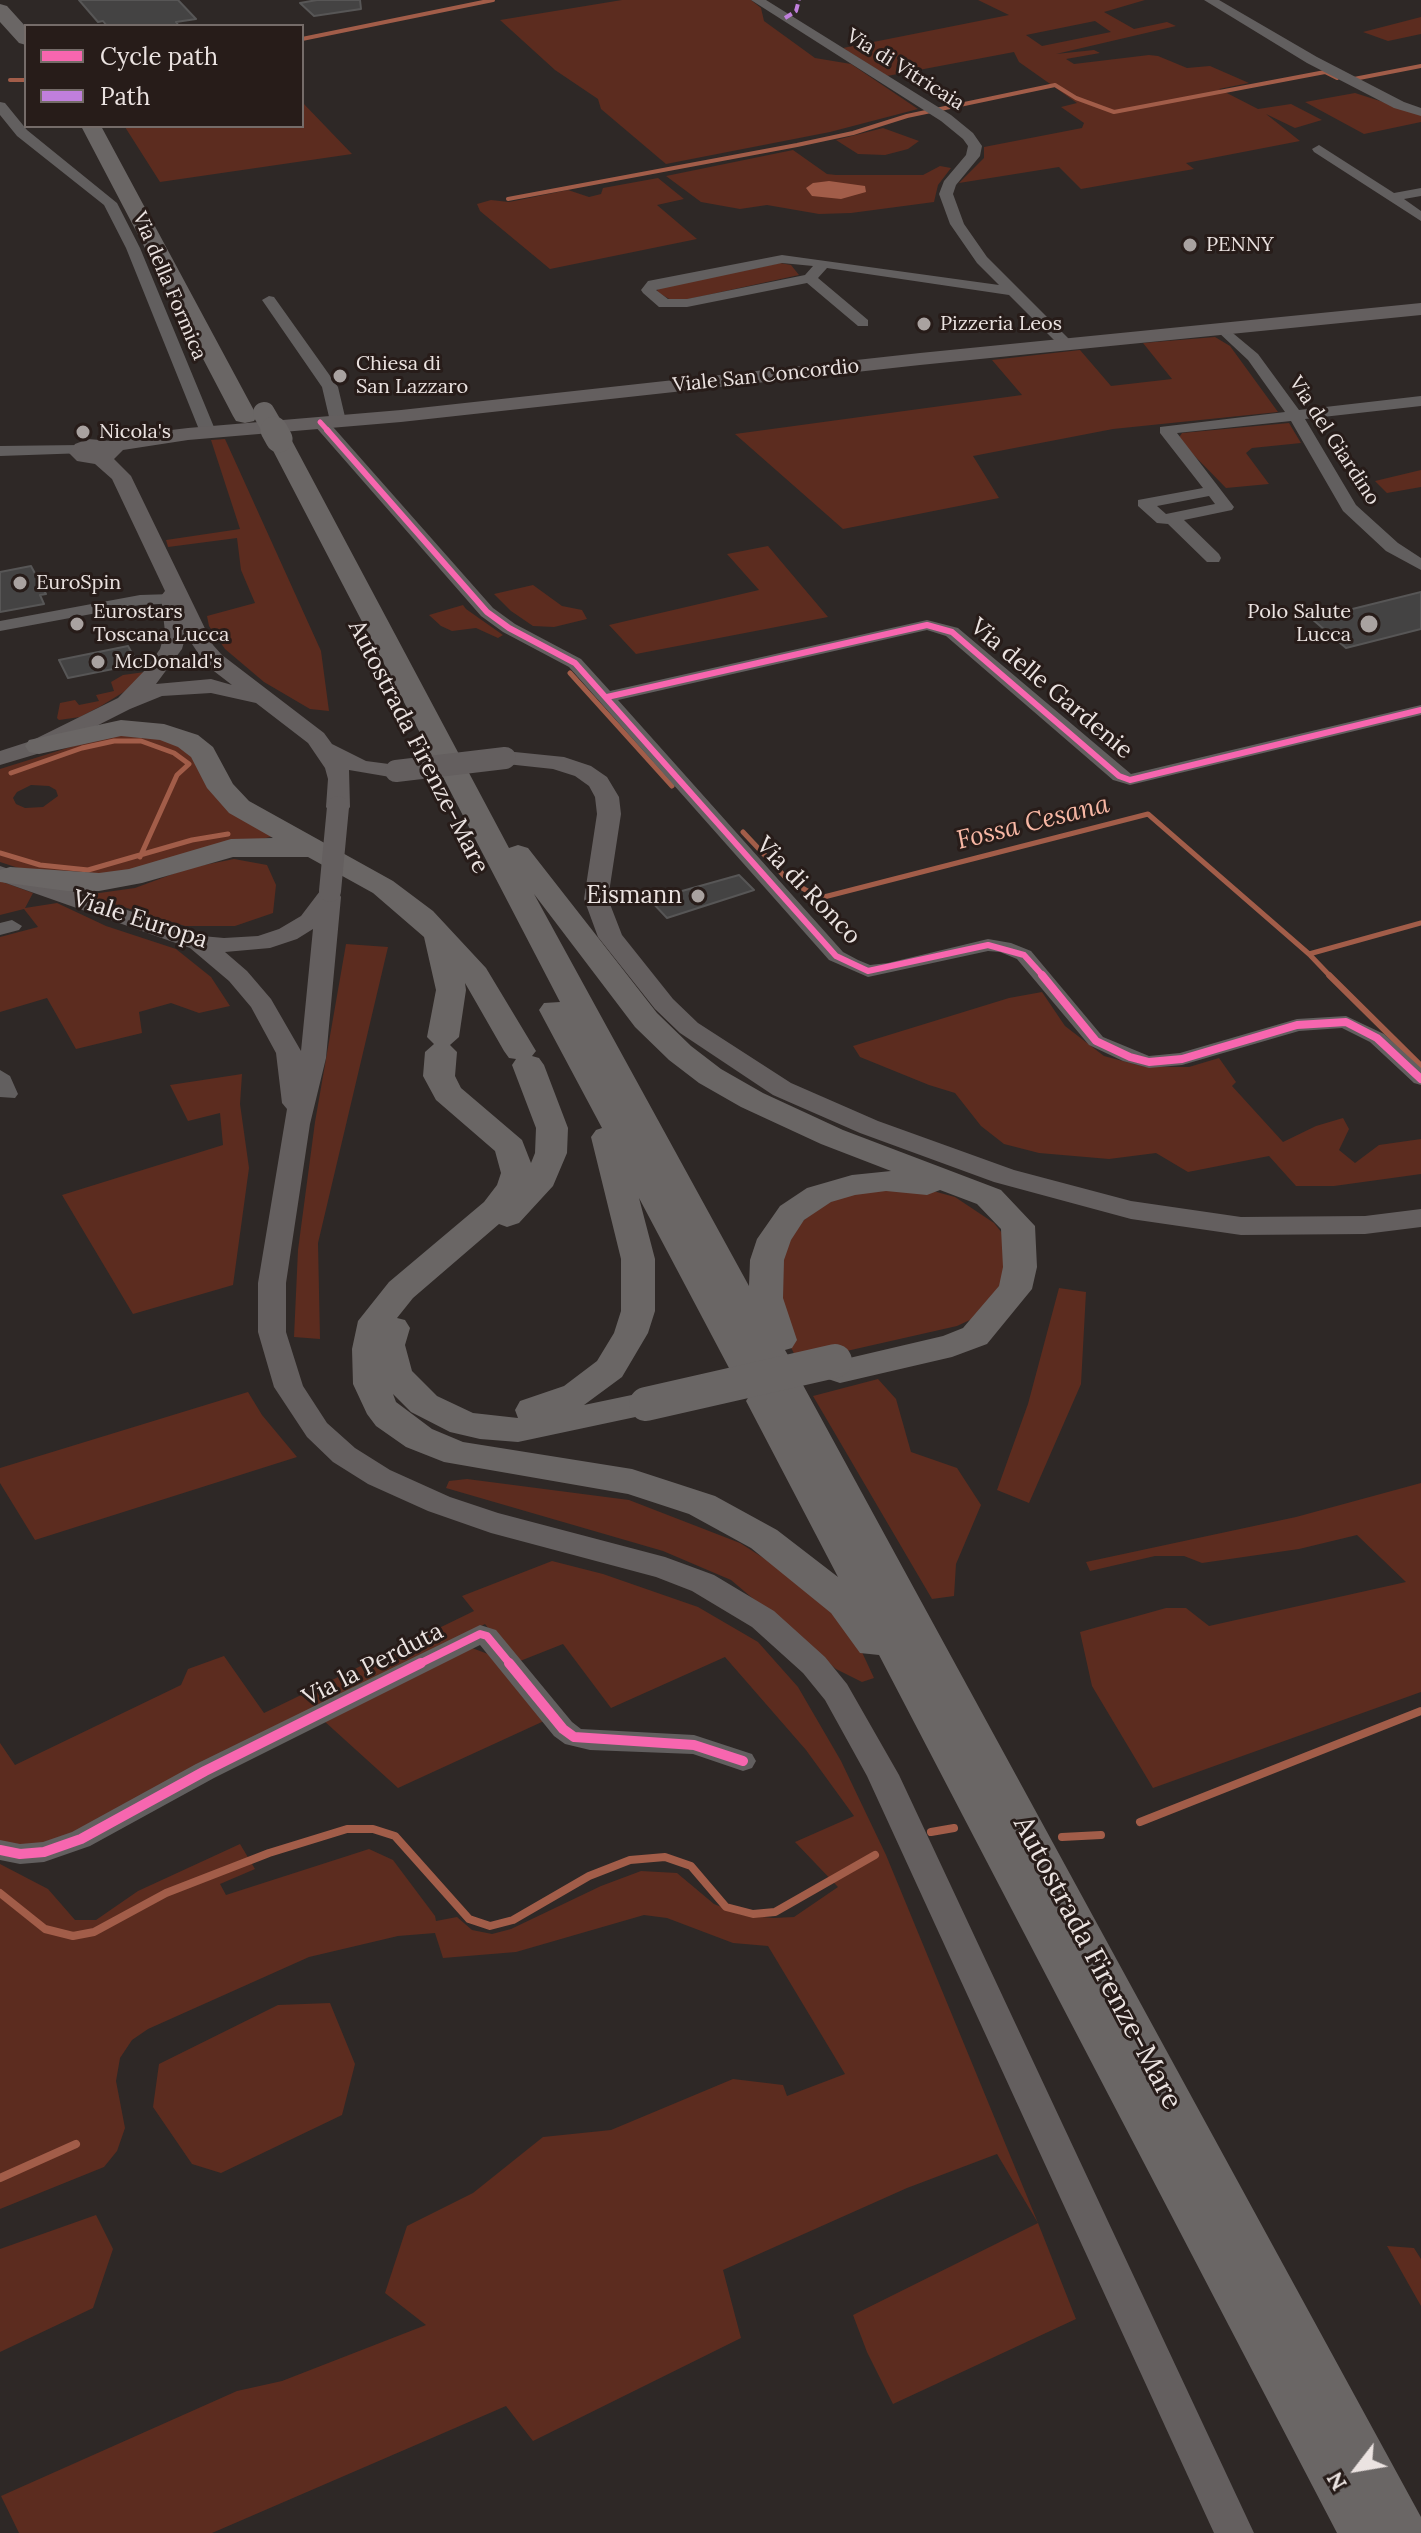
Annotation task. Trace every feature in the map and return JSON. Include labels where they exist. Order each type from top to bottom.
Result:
[{"type":"highway","points":[[7,0],[30,24]]},
{"type":"highway","points":[[0,10],[24,37]]},
{"type":"highway","name":"Autostrada Firenze-Mare","points":[[92,128],[255,414]]},
{"type":"highway","name":"Autostrada Firenze-Mare","points":[[109,128],[591,1079],[831,1467],[1404,2533]]},
{"type":"highway","name":"Autostrada Firenze-Mare","points":[[269,441],[458,778],[777,1379],[1007,1862],[1363,2533]]},
{"type":"highway","points":[[39,746],[121,728],[149,729],[178,736],[203,753],[221,788],[239,807],[397,896],[439,935],[489,993],[524,1058],[552,1128],[551,1153],[547,1167],[517,1208],[403,1308],[391,1332],[383,1370],[373,1395],[396,1423],[419,1438],[457,1453],[618,1479],[677,1496],[745,1528],[807,1571],[844,1603],[873,1641],[1007,1862]]},
{"type":"highway","points":[[439,935],[451,990],[439,1076],[447,1093],[510,1147],[517,1173],[513,1186],[496,1209],[384,1307],[370,1334],[383,1370],[383,1386],[405,1408],[439,1427],[480,1439],[515,1443],[549,1439],[649,1410],[838,1366],[952,1345],[975,1336],[1015,1289],[1020,1253],[1018,1226],[989,1197],[792,1119],[728,1087],[680,1053],[623,993],[458,778]]},
{"type":"highway","points":[[5,874],[67,882],[99,882],[145,873],[209,852],[263,846],[308,852],[358,872]]},
{"type":"highway","points":[[383,1370],[460,1409],[509,1413],[542,1408],[577,1394],[610,1369],[622,1353],[638,1311],[638,1259],[623,1191],[591,1079]]},
{"type":"highway","points":[[777,1379],[766,1298],[767,1260],[783,1223],[819,1195],[852,1185],[886,1181],[938,1187],[983,1207],[1009,1232],[1020,1253]]},
{"type":"main road","name":"Viale San Concordio","points":[[106,453],[137,440],[208,432],[1421,309]]},
{"type":"main road","points":[[80,450],[84,457],[106,453],[121,476],[171,589],[176,632],[171,649],[155,673],[122,704]]},
{"type":"main road","points":[[171,589],[176,587],[203,647],[214,660],[268,703],[302,725],[325,749],[337,768],[339,802],[313,1058],[297,1124],[276,1257],[271,1324],[282,1373],[305,1414],[330,1443],[379,1477],[439,1504],[491,1522],[665,1568],[703,1583],[763,1619],[814,1665],[856,1723],[883,1775],[1234,2533]]},
{"type":"main road","points":[[0,758],[39,746],[122,704],[159,690],[198,685],[226,688],[268,703]]},
{"type":"main road","points":[[325,749],[361,767],[396,771]]},
{"type":"main road","points":[[339,802],[361,782],[396,771],[505,758],[544,759],[565,764],[599,782],[607,797],[609,814],[596,899],[610,937],[664,1004],[689,1028],[735,1062],[782,1089],[857,1122],[1004,1176],[1131,1210],[1241,1226],[1365,1225],[1421,1218]]},
{"type":"main road","name":"Viale Europa","points":[[5,874],[199,943],[241,946],[275,939],[310,921],[330,894]]},
{"type":"main road","points":[[199,943],[251,989],[289,1053],[297,1124]]},
{"type":"street","name":"Via di Vitricaia","points":[[757,0],[960,127],[975,146],[973,156],[949,184],[947,203],[967,241],[1066,344]]},
{"type":"street","points":[[1210,0],[1325,67],[1399,105],[1421,112]]},
{"type":"street","name":"Via della Formica","points":[[0,106],[22,133],[110,203],[133,248],[208,432]]},
{"type":"street","points":[[1319,149],[1421,217]]},
{"type":"street","points":[[1392,197],[1421,192]]},
{"type":"street","points":[[824,263],[810,278],[678,304],[664,304],[648,290],[653,284],[782,259],[824,263],[1015,292]]},
{"type":"street","points":[[810,278],[863,323]]},
{"type":"street","points":[[269,300],[330,387],[329,421]]},
{"type":"street","name":"Via del Giardino","points":[[1222,328],[1253,357],[1294,415],[1349,508],[1364,525],[1421,565]]},
{"type":"street","points":[[1213,491],[1144,503],[1163,520],[1226,507],[1166,430],[1421,401]]},
{"type":"street","name":"Via di Ronco","points":[[329,421],[487,612],[509,628],[575,663],[836,956],[868,971],[988,945],[1004,947],[1024,955],[1096,1041],[1130,1057],[1149,1062],[1182,1059],[1297,1025],[1346,1022],[1377,1038],[1421,1079]]},
{"type":"street","points":[[0,451],[80,450]]},
{"type":"street","points":[[1172,518],[1213,558]]},
{"type":"street","points":[[0,626],[140,600],[171,589]]},
{"type":"street","name":"Via delle Gardenie","points":[[607,697],[927,625],[952,632],[1119,776],[1130,780],[1421,710]]},
{"type":"street","name":"Via la Perduta","points":[[0,1850],[20,1854],[44,1852],[81,1839],[205,1771],[480,1634],[487,1636],[563,1729],[574,1737],[694,1745],[743,1761]]},
{"type":"shaded area","points":[[622,0],[751,0],[761,8],[764,21],[815,58],[851,64],[918,109],[830,132],[666,164],[601,109],[598,99],[555,70],[500,20]]},
{"type":"shaded area","points":[[978,0],[1145,0],[1104,12],[1134,29],[1167,22],[1176,26],[1056,54],[1094,50],[1100,53],[1066,59],[1074,64],[1149,55],[1187,68],[1210,66],[1249,83],[1219,89],[1258,109],[1291,104],[1322,120],[1295,128],[1266,114],[1300,141],[1186,163],[1194,169],[1081,189],[1059,167],[959,183],[984,158],[984,147],[1082,128],[1084,123],[1061,107],[1077,103],[1019,62],[1014,52],[887,76],[843,48],[1009,15]],"holes":[[[1095,21],[1111,32],[1042,46],[1026,35]]]},
{"type":"shaded area","points":[[1421,17],[1421,34],[1388,41],[1363,32]]},
{"type":"shaded area","points":[[1355,93],[1421,114],[1421,122],[1364,134],[1305,102]]},
{"type":"shaded area","points":[[304,104],[352,154],[160,182],[126,128],[304,128]]},
{"type":"shaded area","points":[[883,128],[919,141],[908,149],[885,155],[858,154],[836,140]]},
{"type":"shaded area","points":[[793,150],[827,174],[923,175],[940,166],[951,168],[938,185],[934,202],[819,214],[767,205],[740,209],[701,202],[666,176]]},
{"type":"shaded area","points":[[658,178],[684,199],[657,205],[697,239],[550,269],[480,211],[477,204],[491,200],[509,202],[568,190],[589,197],[601,194],[603,188]]},
{"type":"shaded area","points":[[829,181],[865,186],[866,192],[841,199],[812,196],[806,188],[813,183]]},
{"type":"shaded area","points":[[780,263],[791,265],[799,275],[684,300],[671,300],[657,292],[658,288]]},
{"type":"shaded area","points":[[1215,337],[1230,346],[1278,412],[1113,429],[973,456],[999,498],[843,529],[735,434],[1022,395],[992,360],[1080,350],[1111,386],[1172,379],[1143,343]]},
{"type":"shaded area","points":[[1289,423],[1301,443],[1252,448],[1246,453],[1269,484],[1226,488],[1178,439],[1182,433]]},
{"type":"shaded area","points":[[225,439],[321,651],[329,711],[310,709],[264,682],[225,649],[209,626],[207,616],[255,603],[241,570],[237,538],[168,547],[166,540],[240,529],[211,440]]},
{"type":"shaded area","points":[[1421,470],[1421,487],[1387,493],[1375,481]]},
{"type":"shaded area","points":[[768,546],[828,617],[636,654],[609,625],[759,590],[727,554]]},
{"type":"shaded area","points":[[533,585],[562,606],[582,610],[587,619],[554,627],[533,626],[494,594]]},
{"type":"shaded area","points":[[463,605],[503,635],[498,638],[476,628],[452,631],[429,615]]},
{"type":"shaded area","points":[[145,672],[127,690],[80,717],[57,718],[60,703],[75,700],[79,705],[99,701],[96,695],[114,691],[111,682],[123,675]]},
{"type":"shaded area","points":[[126,734],[178,742],[278,835],[120,875],[31,872],[0,862],[0,769],[93,740]],"holes":[[[31,785],[49,786],[56,790],[58,796],[43,807],[25,808],[16,804],[13,798],[17,792]]]},
{"type":"shaded area","points":[[234,859],[267,865],[276,885],[273,913],[235,926],[185,926],[85,895],[135,888],[189,868]]},
{"type":"shaded area","points":[[0,881],[33,893],[25,908],[57,903],[106,926],[176,949],[211,977],[230,1006],[199,1013],[171,1003],[139,1012],[142,1033],[76,1049],[47,998],[0,1012],[0,937],[38,927],[24,909],[0,915]]},
{"type":"shaded area","points":[[346,944],[388,947],[318,1243],[320,1339],[294,1337],[298,1250],[315,1122]]},
{"type":"shaded area","points":[[1042,992],[1065,1026],[1104,1056],[1145,1067],[1189,1067],[1219,1058],[1236,1082],[1232,1086],[1283,1142],[1316,1126],[1343,1118],[1349,1129],[1339,1150],[1355,1163],[1379,1145],[1421,1139],[1421,1174],[1334,1186],[1296,1186],[1269,1156],[1188,1172],[1156,1153],[1109,1159],[1039,1153],[1004,1144],[981,1126],[955,1093],[860,1057],[853,1046],[1009,998]]},
{"type":"shaded area","points":[[242,1074],[240,1104],[249,1168],[233,1285],[133,1314],[62,1195],[223,1145],[220,1113],[188,1121],[170,1085]]},
{"type":"shaded area","points":[[922,1188],[955,1197],[994,1223],[1002,1233],[1010,1279],[972,1319],[957,1326],[798,1362],[788,1341],[776,1252],[782,1238],[836,1194]]},
{"type":"shaded area","points":[[1059,1288],[1086,1292],[1081,1384],[1029,1503],[997,1490],[1028,1404]]},
{"type":"shaded area","points":[[878,1379],[896,1399],[911,1452],[957,1468],[981,1505],[956,1564],[954,1596],[932,1599],[813,1396]]},
{"type":"shaded area","points":[[248,1392],[262,1415],[297,1457],[35,1540],[0,1483],[0,1468]]},
{"type":"shaded area","points":[[467,1479],[629,1500],[740,1543],[806,1585],[854,1635],[874,1678],[862,1682],[836,1669],[731,1580],[663,1551],[446,1488],[449,1481]]},
{"type":"shaded area","points":[[1421,1483],[1421,1692],[1153,1788],[1092,1686],[1080,1632],[1166,1608],[1186,1608],[1209,1626],[1406,1582],[1357,1535],[1299,1549],[1202,1563],[1184,1556],[1155,1556],[1090,1571],[1086,1562],[1296,1517]]},
{"type":"shaded area","points":[[552,1561],[603,1574],[698,1607],[758,1642],[798,1687],[841,1761],[886,1855],[1038,2223],[997,2154],[907,2188],[723,2270],[741,2338],[533,2441],[506,2406],[212,2533],[19,2533],[1,2496],[237,2391],[282,2381],[426,2325],[385,2293],[407,2226],[473,2193],[543,2137],[611,2130],[733,2079],[783,2085],[787,2096],[845,2074],[768,1946],[733,1943],[667,1918],[644,1915],[516,1952],[443,1958],[435,1933],[398,1936],[309,1957],[148,2029],[132,2040],[120,2058],[116,2081],[125,2128],[117,2151],[104,2167],[0,2209],[0,1864],[48,1889],[75,1920],[96,1920],[138,1891],[240,1844],[255,1869],[220,1884],[226,1895],[369,1849],[393,1860],[436,1921],[457,1917],[472,1930],[492,1934],[511,1929],[601,1886],[641,1871],[677,1873],[714,1904],[741,1915],[773,1918],[794,1917],[838,1887],[795,1842],[854,1816],[806,1750],[725,1657],[611,1708],[563,1644],[515,1663],[485,1624],[62,1839],[42,1847],[0,1842],[0,1743],[15,1765],[181,1685],[188,1669],[224,1656],[264,1713],[474,1611],[462,1596]]},
{"type":"shaded area","points":[[472,1648],[488,1654],[544,1721],[398,1788],[323,1720]]},
{"type":"shaded area","points":[[330,2003],[355,2064],[342,2115],[221,2173],[192,2164],[153,2107],[159,2064],[278,2005]]},
{"type":"shaded area","points":[[96,2215],[113,2249],[93,2308],[0,2352],[0,2249]]},
{"type":"shaded area","points":[[1038,2223],[1076,2319],[893,2404],[853,2315]]},
{"type":"shaded area","points":[[1387,2246],[1414,2248],[1421,2259],[1421,2306]]},
{"type":"building","points":[[79,0],[178,0],[196,19],[176,22],[178,24],[98,22]]},
{"type":"building","points":[[360,0],[361,9],[314,16],[300,3]]},
{"type":"building","name":"EuroSpin","points":[[31,566],[46,594],[40,595],[44,604],[0,612],[0,572]]},
{"type":"building","name":"Polo Salute Lucca","points":[[1421,592],[1421,629],[1346,648],[1312,619]]},
{"type":"building","name":"McDonald's","points":[[128,646],[138,664],[68,678],[59,660]]},
{"type":"building","name":"Eismann","points":[[739,875],[754,890],[667,918],[650,900]]},
{"type":"waterway","points":[[304,39],[493,0]]},
{"type":"waterway","points":[[1354,79],[1421,66]]},
{"type":"waterway","points":[[508,199],[797,145],[853,133],[907,116],[1055,85],[1076,98],[1114,112],[1325,72],[1337,78]]},
{"type":"waterway","points":[[10,80],[24,80]]},
{"type":"waterway","name":"Fossa Cesana","points":[[570,673],[672,786]]},
{"type":"waterway","points":[[11,773],[82,748],[114,741],[141,741],[174,753],[189,764],[177,775],[141,855]]},
{"type":"waterway","name":"Fossa Cesana","points":[[743,832],[788,880],[820,898],[1148,814],[1309,954]]},
{"type":"waterway","points":[[141,855],[192,840],[228,834]]},
{"type":"waterway","points":[[0,853],[40,865],[88,870],[141,855]]},
{"type":"waterway","points":[[1309,954],[1421,923]]},
{"type":"waterway","points":[[1309,954],[1331,977]]},
{"type":"waterway","points":[[1331,977],[1421,1066]]},
{"type":"waterway","points":[[1140,1822],[1421,1711]]},
{"type":"waterway","points":[[931,1832],[954,1828]]},
{"type":"waterway","points":[[0,1893],[45,1929],[73,1936],[94,1932],[166,1893],[269,1853],[347,1829],[373,1829],[395,1836],[469,1919],[490,1926],[513,1920],[589,1876],[630,1860],[665,1857],[691,1866],[726,1907],[753,1914],[775,1912],[875,1855]]},
{"type":"waterway","points":[[1062,1837],[1101,1835]]},
{"type":"waterway","points":[[0,2178],[76,2144]]},
{"type":"marked path","points":[[785,18],[796,11],[799,0]]},
{"type":"cycle path","points":[[320,422],[487,612],[509,628],[575,663],[836,956],[868,971],[988,945],[1004,947],[1024,955],[1096,1041],[1130,1057],[1149,1062],[1182,1059],[1297,1025],[1346,1022],[1377,1038],[1421,1079]]},
{"type":"cycle path","points":[[607,697],[927,625],[952,632],[1119,776],[1130,780],[1421,710]]},
{"type":"cycle path","points":[[0,1850],[20,1854],[44,1852],[81,1839],[205,1771],[480,1634],[487,1636],[563,1729],[574,1737],[694,1745],[743,1761]]},
{"type":"place","name":"PENNY","points":[[1190,245]]},
{"type":"place","name":"Pizzeria Leos","points":[[924,324]]},
{"type":"place","name":"Chiesa di San Lazzaro","points":[[340,376]]},
{"type":"place","name":"Nicola's","points":[[83,432]]},
{"type":"place","name":"EuroSpin","points":[[20,583]]},
{"type":"place","name":"Eurostars Toscana Lucca","points":[[77,624]]},
{"type":"place","name":"Polo Salute Lucca","points":[[1369,624]]},
{"type":"place","name":"McDonald's","points":[[98,662]]},
{"type":"place","name":"Eismann","points":[[698,896]]}]
